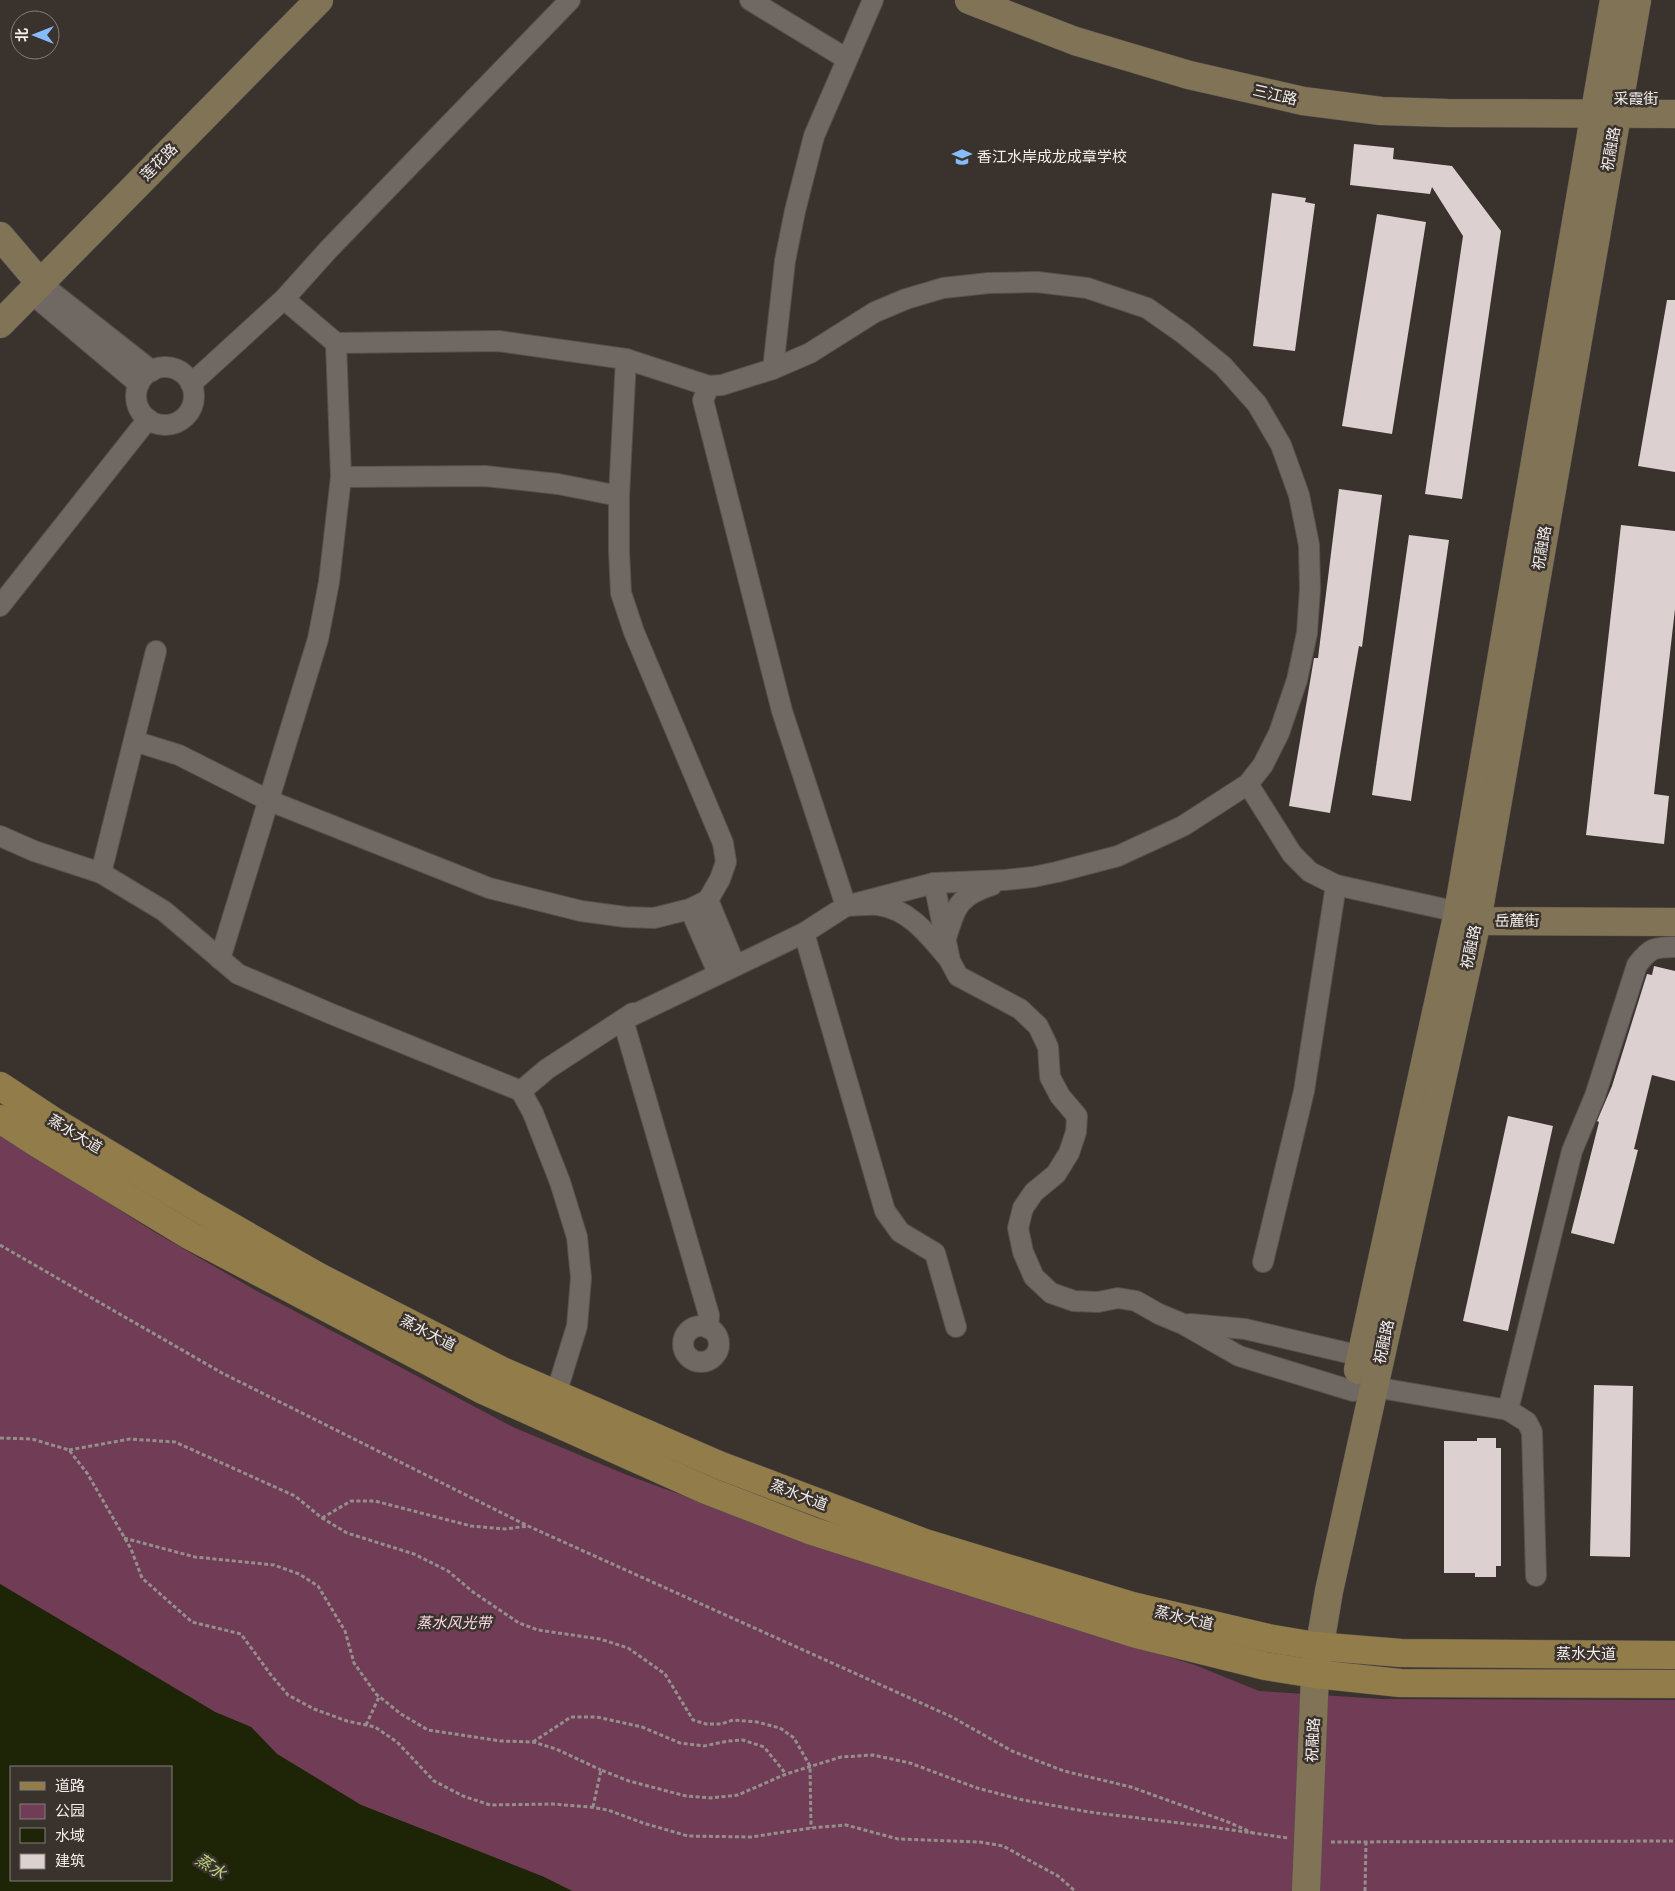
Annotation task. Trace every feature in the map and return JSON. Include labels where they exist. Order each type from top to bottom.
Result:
[{"type":"main road","name":"莲花路","points":[[0,324],[32,283],[301,0]]},
{"type":"main road","name":"莲花路","points":[[0,307],[32,283],[319,0]]},
{"type":"main road","name":"三江路","points":[[970,0],[1076,42],[1190,76],[1303,101],[1381,111],[1458,113],[1607,106]]},
{"type":"main road","name":"三江路","points":[[1001,0],[1080,30],[1193,63],[1308,87],[1384,96],[1607,106]]},
{"type":"main road","name":"祝融路","points":[[1297,1891],[1303,1841],[1309,1673],[1313,1645],[1329,1591],[1364,1389],[1472,914],[1607,106],[1614,0]]},
{"type":"main road","name":"祝融路","points":[[1607,106],[1637,0]]},
{"type":"main road","name":"采霞街","points":[[1607,106],[1675,99]]},
{"type":"main road","name":"采霞街","points":[[1607,106],[1675,114]]},
{"type":"main road","points":[[0,236],[32,283]]},
{"type":"main road","points":[[0,255],[32,283]]},
{"type":"main road","name":"岳麓街","points":[[1472,914],[1675,911]]},
{"type":"main road","name":"祝融路","points":[[1364,1389],[1361,1356],[1472,914]]},
{"type":"main road","name":"岳麓街","points":[[1472,914],[1675,922]]},
{"type":"main road","name":"蒸水大道","points":[[0,1086],[53,1121],[186,1201],[318,1276],[500,1370],[719,1464],[925,1543],[1132,1606],[1268,1638],[1313,1645],[1400,1653],[1675,1655]]},
{"type":"main road","name":"蒸水大道","points":[[0,1119],[36,1143],[189,1235],[483,1390],[706,1490],[812,1531],[1136,1634],[1265,1666],[1400,1683],[1675,1684]]},
{"type":"main road","name":"祝融路","points":[[1303,1841],[1306,1891]]},
{"type":"street","points":[[192,384],[284,299],[329,249],[570,0]]},
{"type":"street","points":[[750,0],[847,59]]},
{"type":"street","points":[[773,369],[784,270],[794,211],[814,136],[873,0]]},
{"type":"street","points":[[847,59],[877,20],[887,0]]},
{"type":"street","points":[[284,299],[336,343],[498,342],[626,359],[709,386],[722,385],[773,369],[810,353],[875,312],[906,299],[943,288],[989,283],[1037,282],[1087,288],[1147,308],[1184,334],[1223,366],[1257,404],[1280,445],[1299,495],[1309,545],[1310,589],[1307,634],[1297,680],[1279,733],[1263,765],[1248,784],[1183,826],[1118,856],[1033,877],[934,883],[846,906],[804,933],[725,964],[672,988],[547,1070],[521,1091]]},
{"type":"street","points":[[32,283],[145,378]]},
{"type":"street","points":[[220,959],[270,801],[318,639],[329,582],[341,477],[336,343]]},
{"type":"street","points":[[134,741],[179,755],[270,801],[489,888],[581,911],[626,918],[654,918],[690,909],[708,900],[720,879],[726,862],[723,843],[634,632],[621,593],[619,496],[626,359]]},
{"type":"street","points":[[160,368],[179,370],[192,384],[194,402],[184,418],[175,423],[166,425],[156,424],[141,412],[137,403],[136,394],[145,378],[160,368]]},
{"type":"street","points":[[709,386],[704,400],[782,711],[846,906]]},
{"type":"street","points":[[0,606],[148,419]]},
{"type":"street","points":[[341,477],[485,476],[558,484],[619,496]]},
{"type":"street","points":[[101,872],[156,651]]},
{"type":"street","points":[[1248,784],[1292,854],[1310,872],[1336,885],[1472,914]]},
{"type":"street","points":[[0,836],[34,850],[101,872],[164,911],[238,974],[521,1091],[533,1113],[543,1139],[577,1237],[581,1278],[577,1326],[556,1394]]},
{"type":"street","points":[[946,940],[952,919],[960,902],[973,892],[1005,880]]},
{"type":"street","points":[[934,883],[950,961]]},
{"type":"street","points":[[1263,1262],[1304,1092],[1336,885]]},
{"type":"street","points":[[893,893],[922,912],[930,921],[939,934],[958,976],[1020,1009],[1038,1026],[1048,1047],[1050,1077],[1060,1096],[1077,1116],[1076,1132],[1070,1153],[1056,1174],[1034,1192],[1023,1208],[1018,1228],[1023,1252],[1034,1277],[1051,1293],[1074,1301],[1098,1302],[1118,1298],[1136,1301],[1159,1314],[1183,1324],[1239,1356],[1364,1389],[1508,1410],[1526,1422],[1532,1432],[1536,1576]]},
{"type":"street","points":[[708,900],[725,964]]},
{"type":"street","points":[[846,906],[877,905],[891,908],[908,916],[923,929],[950,961]]},
{"type":"street","points":[[690,909],[725,964]]},
{"type":"street","points":[[804,933],[885,1211],[900,1232],[935,1253],[956,1327]]},
{"type":"street","points":[[1508,1410],[1572,1151],[1595,1096],[1637,965],[1645,954],[1656,947],[1675,947]]},
{"type":"street","points":[[623,1020],[708,1316],[708,1328]]},
{"type":"street","points":[[1183,1324],[1245,1329],[1361,1356]]},
{"type":"path","points":[[0,1245],[222,1373],[528,1526],[952,1717],[1012,1751],[1064,1771],[1131,1787],[1253,1833]]},
{"type":"path","points":[[0,1438],[32,1439],[69,1450],[130,1439],[175,1442],[295,1496],[322,1518],[347,1533],[414,1554],[448,1571],[473,1592],[519,1623],[538,1630],[600,1639],[628,1648],[665,1674],[693,1720],[706,1724],[721,1724],[733,1720],[757,1722],[780,1728],[794,1738],[810,1766],[811,1828]]},
{"type":"path","points":[[69,1450],[87,1473],[131,1549],[142,1578],[192,1622],[241,1634],[288,1695],[314,1709],[347,1721],[375,1727],[397,1742],[434,1781],[463,1796],[490,1805],[553,1804],[593,1807],[688,1836],[751,1837],[846,1825],[898,1839],[980,1842],[1003,1846],[1058,1876],[1075,1891]]},
{"type":"path","points":[[322,1518],[351,1501],[375,1501],[472,1526],[505,1529],[528,1526]]},
{"type":"path","points":[[124,1538],[195,1557],[274,1565],[299,1574],[318,1586],[345,1631],[354,1663],[379,1697],[401,1714],[428,1730],[501,1741],[533,1742],[556,1749],[628,1781],[676,1794],[711,1798],[738,1795],[786,1774],[810,1766],[841,1757],[873,1755],[910,1763],[977,1788],[1023,1800],[1089,1812],[1204,1826],[1303,1841],[1675,1841]]},
{"type":"path","points":[[366,1725],[379,1697]]},
{"type":"path","points":[[533,1742],[571,1718],[598,1718],[642,1727],[680,1743],[704,1746],[744,1740],[764,1747],[786,1774]]},
{"type":"path","points":[[593,1807],[601,1770]]},
{"type":"path","points":[[1365,1891],[1366,1842]]},
{"type":"green space","name":"蒸水风光带","points":[[0,1134],[151,1230],[257,1291],[513,1427],[627,1475],[831,1550],[1048,1621],[1195,1665],[1259,1691],[1383,1699],[1675,1700],[1675,1891],[572,1891],[544,1877],[361,1805],[277,1754],[251,1727],[215,1712],[0,1584]]},
{"type":"water","name":"蒸水","points":[[0,1584],[215,1712],[251,1727],[277,1754],[361,1805],[544,1877],[572,1891],[0,1891]]},
{"type":"building","points":[[1354,144],[1394,148],[1393,159],[1452,166],[1501,231],[1462,499],[1425,494],[1463,236],[1432,187],[1430,194],[1350,185]]},
{"type":"building","points":[[1272,193],[1306,198],[1305,202],[1315,204],[1295,351],[1253,346]]},
{"type":"building","points":[[1377,214],[1426,222],[1392,434],[1342,426]]},
{"type":"building","points":[[1667,300],[1675,300],[1675,472],[1638,466]]},
{"type":"building","points":[[1339,489],[1382,495],[1362,647],[1359,646],[1330,813],[1289,806],[1314,658],[1318,658]]},
{"type":"building","points":[[1621,525],[1675,531],[1675,609],[1654,794],[1669,796],[1664,844],[1586,835]]},
{"type":"building","points":[[1409,535],[1449,540],[1411,801],[1372,795]]},
{"type":"building","points":[[1654,966],[1675,971],[1675,1081],[1652,1075],[1634,1149],[1638,1150],[1614,1244],[1571,1233],[1599,1122],[1597,1121],[1612,1086],[1647,974],[1652,975]]},
{"type":"building","points":[[1508,1116],[1553,1126],[1508,1331],[1463,1321]]},
{"type":"building","points":[[1594,1385],[1633,1386],[1630,1557],[1590,1556]]},
{"type":"building","points":[[1477,1438],[1496,1438],[1496,1448],[1501,1448],[1501,1566],[1496,1566],[1496,1577],[1475,1577],[1475,1573],[1444,1573],[1444,1441],[1477,1441]]},
{"type":"place","name":"香江水岸成龙成章学校","points":[[962,157]]}]
